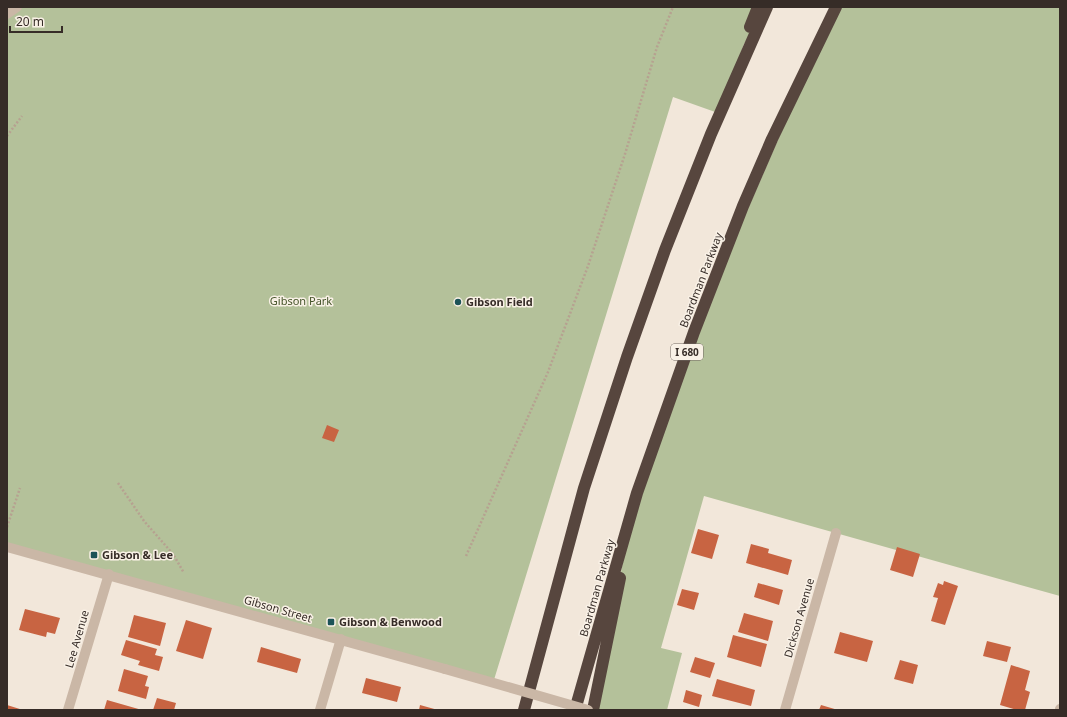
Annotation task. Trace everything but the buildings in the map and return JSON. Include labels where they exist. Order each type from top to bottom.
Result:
[{"type":"highway","points":[[524,710],[584,488],[622,371],[665,250],[711,134],[758,7]]},
{"type":"highway","points":[[711,134],[767,7]]},
{"type":"highway","name":"Boardman Parkway","points":[[575,710],[637,493],[694,332],[743,206],[772,139],[836,7]]},
{"type":"highway","points":[[593,710],[637,493]]},
{"type":"highway","points":[[517,710],[539,656]]},
{"type":"street","points":[[7,14],[17,7]]},
{"type":"street","name":"Dickson Avenue","points":[[785,710],[836,533]]},
{"type":"street","name":"Gibson Street","points":[[7,546],[341,639],[588,710]]},
{"type":"street","name":"Lee Avenue","points":[[68,710],[109,574]]},
{"type":"street","points":[[320,710],[341,639]]},
{"type":"path","points":[[466,556],[554,358],[588,266],[625,154],[657,47],[673,7]]},
{"type":"path","points":[[7,136],[22,116]]},
{"type":"path","points":[[118,483],[144,521],[173,554],[184,573]]},
{"type":"path","points":[[7,527],[20,488]]},
{"type":"green space","name":"Gibson Park","points":[[17,7],[767,7],[744,44],[718,113],[673,97],[493,683],[7,547],[7,14]]},
{"type":"green space","points":[[836,7],[1060,7],[1060,596],[704,496],[661,648],[682,653],[667,710],[593,710],[637,493],[694,332]]},
{"type":"place","name":"Gibson Field","points":[[458,302]]},
{"type":"place","name":"Gibson & Lee","points":[[94,555]]},
{"type":"place","name":"Gibson & Benwood","points":[[331,622]]}]
